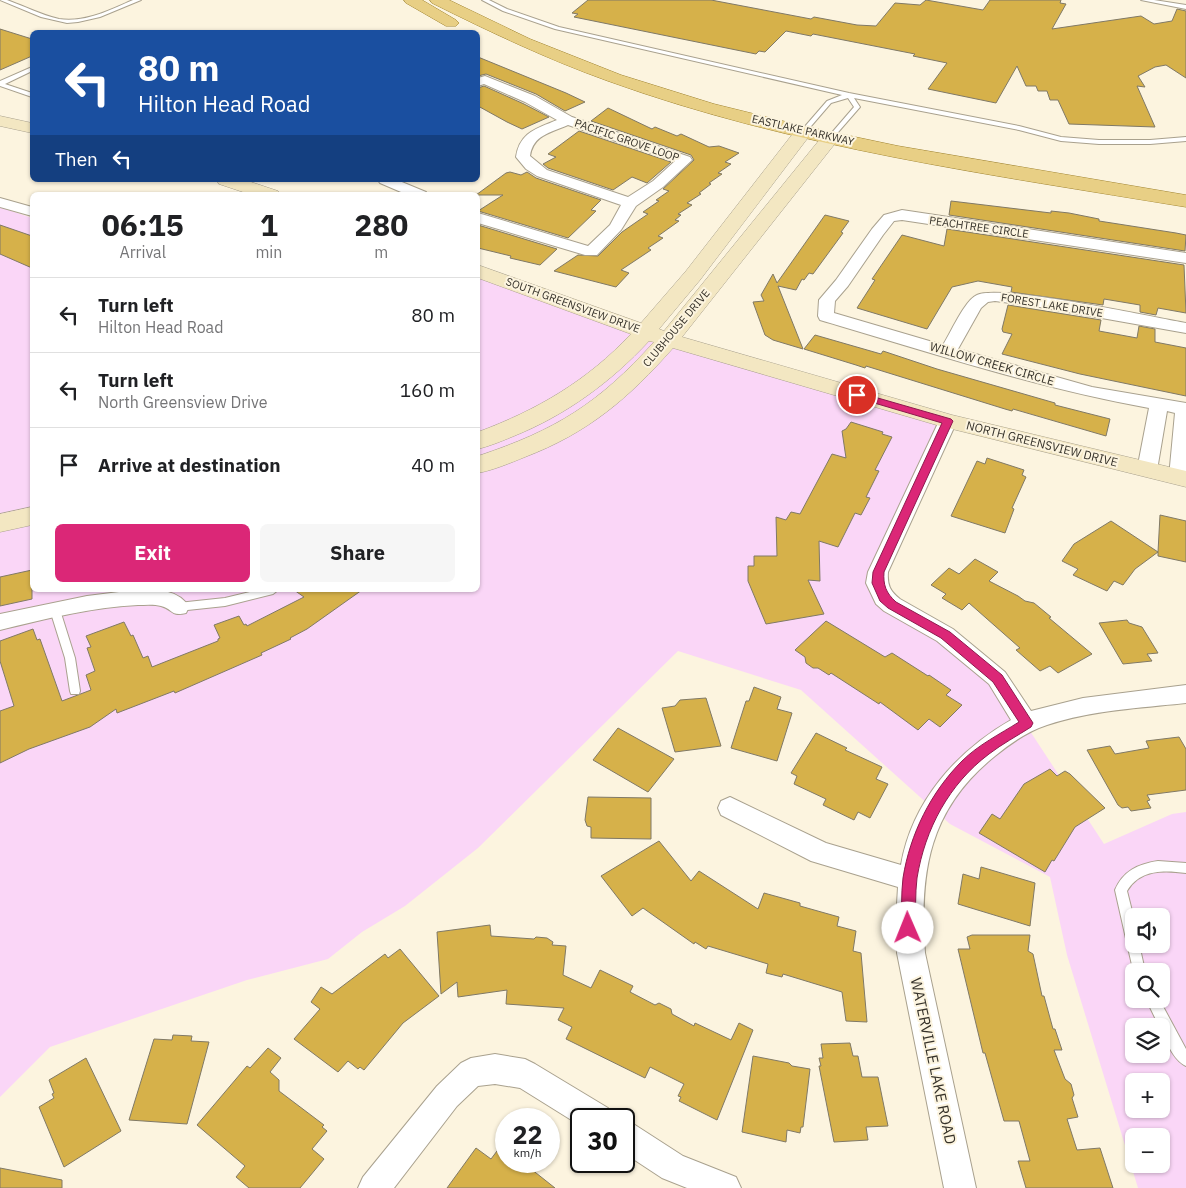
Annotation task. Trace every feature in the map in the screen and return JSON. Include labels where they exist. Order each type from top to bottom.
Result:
[{"type":"main road","points":[[411,0],[467,30]]},
{"type":"main road","name":"EASTLAKE PARKWAY","points":[[437,0],[478,22],[593,69],[654,90],[757,120],[798,137]]},
{"type":"main road","name":"EASTLAKE PARKWAY","points":[[480,37],[554,71],[618,94],[699,119],[825,143],[928,172],[1186,214]]},
{"type":"main road","name":"EASTLAKE PARKWAY","points":[[825,143],[939,159],[1186,201]]},
{"type":"street","name":"PACIFIC GROVE LOOP","points":[[480,81],[485,80],[530,99],[567,120],[685,160],[658,184],[630,203],[616,227],[591,252],[480,219]]},
{"type":"street","points":[[567,120],[533,136],[525,145],[523,157],[531,166],[542,173],[630,203]]},
{"type":"street","points":[[0,122],[30,128]]},
{"type":"street","name":"CLUBHOUSE DRIVE","points":[[480,440],[514,428],[563,402],[606,370],[646,332],[798,137]]},
{"type":"street","name":"CLUBHOUSE DRIVE","points":[[480,465],[567,429],[606,402],[640,372],[668,340],[825,143]]},
{"type":"street","points":[[232,182],[262,192]]},
{"type":"street","points":[[388,182],[402,192]]},
{"type":"street","points":[[0,202],[30,211]]},
{"type":"street","name":"PEACHTREE CIRCLE","points":[[826,316],[827,300],[842,283],[877,232],[889,218],[902,215],[1186,258]]},
{"type":"street","name":"SOUTH GREENSVIEW DRIVE","points":[[480,271],[668,340]]},
{"type":"street","name":"FOREST LAKE DRIVE","points":[[947,352],[965,324],[974,304],[983,298],[995,296],[1034,301],[1186,328]]},
{"type":"street","name":"WILLOW CREEK CIRCLE","points":[[826,316],[1092,392],[1185,409],[1182,478]]},
{"type":"street","name":"NORTH GREENSVIEW DRIVE","points":[[668,340],[948,421],[1182,478]]},
{"type":"street","points":[[1147,470],[1159,405]]},
{"type":"street","points":[[948,421],[878,572],[877,583],[884,598],[892,605],[945,635],[998,678],[1026,723]]},
{"type":"street","points":[[0,523],[30,516]]},
{"type":"street","points":[[0,622],[55,610],[152,598],[168,599],[178,607]]},
{"type":"street","name":"WATERVILLE LAKE ROAD","points":[[960,1188],[911,953],[908,903],[910,879],[916,851],[925,826],[937,802],[951,782],[967,765],[985,749],[1026,723],[1069,710],[1186,694]]},
{"type":"street","points":[[730,808],[820,853],[910,879]]},
{"type":"street","points":[[374,1188],[447,1096],[471,1073],[494,1069],[525,1074],[579,1108]]},
{"type":"street","points":[[635,1143],[673,1167],[725,1188]]},
{"type":"lane","points":[[2,0],[58,20],[77,21],[99,16],[138,0]]},
{"type":"lane","points":[[485,0],[520,16],[557,28],[848,95],[1061,138],[1099,142],[1150,142],[1186,139]]},
{"type":"lane","points":[[1144,0],[1186,7]]},
{"type":"lane","points":[[1,84],[30,70]]},
{"type":"lane","points":[[1,84],[30,94]]},
{"type":"lane","points":[[798,137],[828,102],[848,95]]},
{"type":"lane","points":[[825,143],[857,107],[848,95]]},
{"type":"lane","points":[[178,607],[225,602],[265,592]]},
{"type":"lane","points":[[55,610],[70,658],[76,691]]},
{"type":"lane","points":[[1137,963],[1121,890],[1125,882],[1140,869],[1169,865],[1186,868]]},
{"type":"lane","points":[[1157,1008],[1180,1052],[1186,1059]]},
{"type":"shaded area","points":[[0,207],[30,217],[30,592],[480,592],[480,276],[605,321],[949,420],[873,578],[945,644],[974,667],[1026,725],[1104,844],[1172,814],[1186,812],[1186,1188],[1138,1188],[1133,1173],[1170,1173],[1170,1128],[1125,1128],[1125,1145],[1067,955],[1050,877],[950,824],[801,690],[678,651],[478,848],[405,906],[362,932],[328,959],[247,980],[50,1047],[0,1097]]},
{"type":"building","points":[[588,0],[711,0],[811,19],[814,17],[857,25],[876,26],[895,3],[920,5],[926,0],[983,10],[990,0],[1061,0],[1060,3],[1066,4],[1052,29],[1141,16],[1154,24],[1172,21],[1177,9],[1186,11],[1186,78],[1166,65],[1155,67],[1138,76],[1145,87],[1137,86],[1155,127],[1069,124],[1058,100],[1050,100],[1047,91],[1038,91],[1036,86],[1026,86],[1017,66],[996,103],[928,89],[947,63],[913,56],[915,54],[813,34],[811,36],[786,31],[765,52],[759,51],[756,54],[574,17],[578,14],[572,13]]},
{"type":"building","points":[[0,29],[30,38],[30,57],[0,70]]},
{"type":"building","points":[[480,58],[585,102],[565,111],[536,94],[486,74],[480,76]]},
{"type":"building","points":[[484,86],[549,117],[522,129],[480,107],[480,87]]},
{"type":"building","points":[[608,108],[652,129],[655,127],[677,136],[681,134],[709,147],[719,146],[739,153],[725,162],[731,164],[718,173],[722,174],[709,183],[711,184],[699,193],[701,194],[687,203],[692,205],[678,214],[681,215],[675,220],[679,221],[658,236],[663,238],[648,248],[651,250],[621,270],[629,273],[616,287],[554,271],[578,255],[598,256],[622,232],[648,214],[643,212],[669,191],[663,189],[694,160],[691,155],[591,121]]},
{"type":"building","points":[[579,131],[671,162],[647,183],[632,177],[613,190],[548,168],[543,164],[556,157],[548,154]]},
{"type":"building","points":[[510,172],[521,175],[527,172],[536,178],[601,200],[591,210],[596,211],[568,238],[480,212],[480,210],[503,195],[480,195],[480,192]]},
{"type":"building","points":[[951,201],[1051,213],[1051,211],[1069,213],[1099,219],[1099,221],[1186,235],[1185,251],[949,215]]},
{"type":"building","points":[[825,215],[849,221],[841,232],[843,233],[813,274],[809,273],[804,280],[802,279],[796,290],[778,286],[803,349],[773,340],[765,335],[753,302],[764,301],[761,295],[773,274],[777,283]]},
{"type":"building","points":[[0,225],[30,235],[30,267],[0,254]]},
{"type":"building","points":[[480,226],[557,249],[540,265],[510,258],[511,256],[480,248]]},
{"type":"building","points":[[947,229],[1184,265],[1186,313],[1158,308],[1156,315],[1140,312],[1140,305],[1104,299],[1103,305],[1011,292],[1012,287],[978,281],[952,287],[927,329],[857,308],[875,280],[872,279],[902,235],[944,246]]},
{"type":"building","points":[[1008,305],[1101,320],[1099,331],[1137,338],[1139,326],[1155,329],[1155,342],[1186,348],[1186,396],[1080,374],[1002,354],[1012,334],[1003,332],[1002,329]]},
{"type":"building","points":[[815,335],[881,354],[883,351],[937,369],[1055,403],[1055,405],[1110,419],[1106,436],[1013,409],[1012,411],[1005,409],[804,349]]},
{"type":"building","points":[[851,422],[883,432],[882,434],[892,437],[875,470],[879,471],[866,497],[870,498],[861,515],[855,513],[838,547],[819,541],[820,581],[808,580],[824,614],[766,624],[748,581],[748,566],[754,566],[754,556],[777,556],[776,517],[786,520],[791,512],[800,514],[832,454],[846,458],[842,431]]},
{"type":"building","points":[[987,458],[1024,470],[1022,475],[1026,477],[1012,508],[1014,509],[1005,533],[951,516],[977,461],[985,464]]},
{"type":"building","points":[[1160,515],[1186,521],[1186,562],[1158,556]]},
{"type":"building","points":[[1111,521],[1158,552],[1135,569],[1123,585],[1114,581],[1107,591],[1073,575],[1078,569],[1062,561],[1074,544]]},
{"type":"building","points":[[975,559],[998,572],[989,581],[1025,601],[1034,603],[1092,654],[1058,673],[1050,666],[1040,671],[1016,650],[1020,648],[969,603],[962,610],[942,598],[946,594],[931,585],[949,568],[959,574]]},
{"type":"building","points":[[30,570],[30,592],[32,592],[32,599],[0,606],[0,577]]},
{"type":"building","points":[[297,592],[359,592],[307,629],[261,653],[262,655],[175,693],[174,691],[117,713],[116,709],[90,727],[29,749],[0,763],[0,711],[14,706],[0,661],[0,641],[33,629],[37,640],[40,639],[62,701],[91,690],[86,675],[95,671],[87,648],[91,647],[86,636],[124,622],[131,636],[133,635],[143,658],[148,656],[152,667],[218,641],[220,638],[214,625],[239,616],[244,625],[246,624],[247,626],[304,597]]},
{"type":"building","points":[[1127,620],[1129,623],[1142,627],[1158,653],[1147,654],[1152,661],[1123,664],[1099,623]]},
{"type":"building","points":[[826,621],[885,657],[892,653],[929,675],[951,690],[946,695],[962,705],[940,727],[929,719],[918,730],[880,702],[879,704],[831,673],[829,675],[818,668],[813,668],[806,663],[805,657],[795,650]]},
{"type":"building","points":[[754,687],[781,697],[777,709],[792,713],[777,761],[731,748],[746,701],[749,701]]},
{"type":"building","points":[[706,698],[721,746],[675,752],[662,708],[675,706],[680,700]]},
{"type":"building","points":[[618,728],[674,759],[648,792],[593,760]]},
{"type":"building","points":[[816,733],[847,748],[845,750],[882,767],[876,779],[888,784],[870,818],[858,812],[854,820],[823,805],[826,799],[794,784],[797,776],[791,773]]},
{"type":"building","points":[[1179,737],[1186,749],[1186,790],[1147,795],[1150,800],[1147,801],[1151,808],[1131,811],[1128,807],[1122,808],[1118,805],[1087,750],[1110,746],[1115,754],[1149,748],[1146,741]]},
{"type":"building","points":[[1050,769],[1057,776],[1065,771],[1070,774],[1105,808],[1075,827],[1045,872],[979,833],[992,814],[1000,819],[1024,784]]},
{"type":"building","points":[[588,797],[651,798],[651,839],[591,838],[591,827],[587,826],[585,820]]},
{"type":"building","points":[[659,841],[691,881],[699,871],[758,909],[764,893],[839,917],[837,926],[856,931],[853,951],[861,953],[867,1022],[846,1021],[842,992],[783,974],[782,977],[766,973],[768,964],[708,946],[706,949],[695,942],[694,944],[643,908],[632,916],[601,876]]},
{"type":"building","points":[[981,867],[1035,883],[1030,926],[958,904],[963,874],[979,879]]},
{"type":"building","points":[[490,925],[491,936],[547,938],[553,942],[552,945],[566,946],[563,975],[591,988],[600,970],[633,986],[630,992],[655,1005],[659,1003],[671,1009],[672,1014],[694,1026],[695,1023],[731,1040],[739,1023],[753,1030],[717,1120],[679,1101],[681,1097],[678,1096],[684,1084],[650,1067],[645,1078],[566,1039],[572,1027],[558,1020],[564,1008],[506,1004],[507,990],[458,997],[457,982],[441,994],[437,932]]},
{"type":"building","points":[[972,935],[1030,935],[1028,951],[1033,954],[1042,996],[1044,996],[1053,1029],[1055,1029],[1062,1050],[1054,1050],[1065,1079],[1071,1084],[1074,1095],[1072,1098],[1078,1117],[1067,1119],[1077,1150],[1100,1148],[1113,1188],[1026,1188],[1018,1161],[1030,1161],[1019,1121],[1004,1121],[985,1053],[983,1053],[958,949],[970,949],[967,937]]},
{"type":"building","points":[[400,949],[439,996],[403,1023],[364,1070],[360,1067],[358,1069],[348,1061],[338,1072],[294,1039],[320,1009],[311,1002],[321,987],[332,994],[385,954],[388,958]]},
{"type":"building","points":[[173,1035],[192,1036],[191,1041],[209,1042],[187,1124],[129,1120],[154,1039],[172,1040]]},
{"type":"building","points":[[850,1043],[853,1056],[858,1056],[862,1077],[878,1077],[888,1126],[866,1127],[868,1140],[834,1142],[819,1066],[821,1066],[819,1058],[823,1058],[821,1044]]},
{"type":"building","points":[[268,1048],[281,1058],[270,1072],[279,1080],[279,1091],[324,1125],[322,1127],[327,1131],[312,1149],[324,1159],[300,1188],[249,1188],[236,1177],[245,1166],[197,1125],[247,1066],[250,1068]]},
{"type":"building","points":[[753,1056],[810,1069],[803,1127],[801,1127],[800,1133],[787,1130],[786,1142],[742,1132]]},
{"type":"building","points":[[86,1058],[121,1131],[64,1167],[39,1107],[54,1098],[49,1080]]},
{"type":"building","points":[[476,1148],[491,1159],[495,1154],[495,1173],[536,1173],[555,1188],[447,1188]]},
{"type":"building","points":[[0,1168],[62,1180],[62,1188],[0,1188]]},
{"type":"route","points":[[857,395],[948,421],[878,572],[877,583],[884,598],[892,605],[945,635],[998,678],[1026,723],[985,749],[951,782],[937,802],[925,826],[916,851],[910,879],[908,928]]}]
